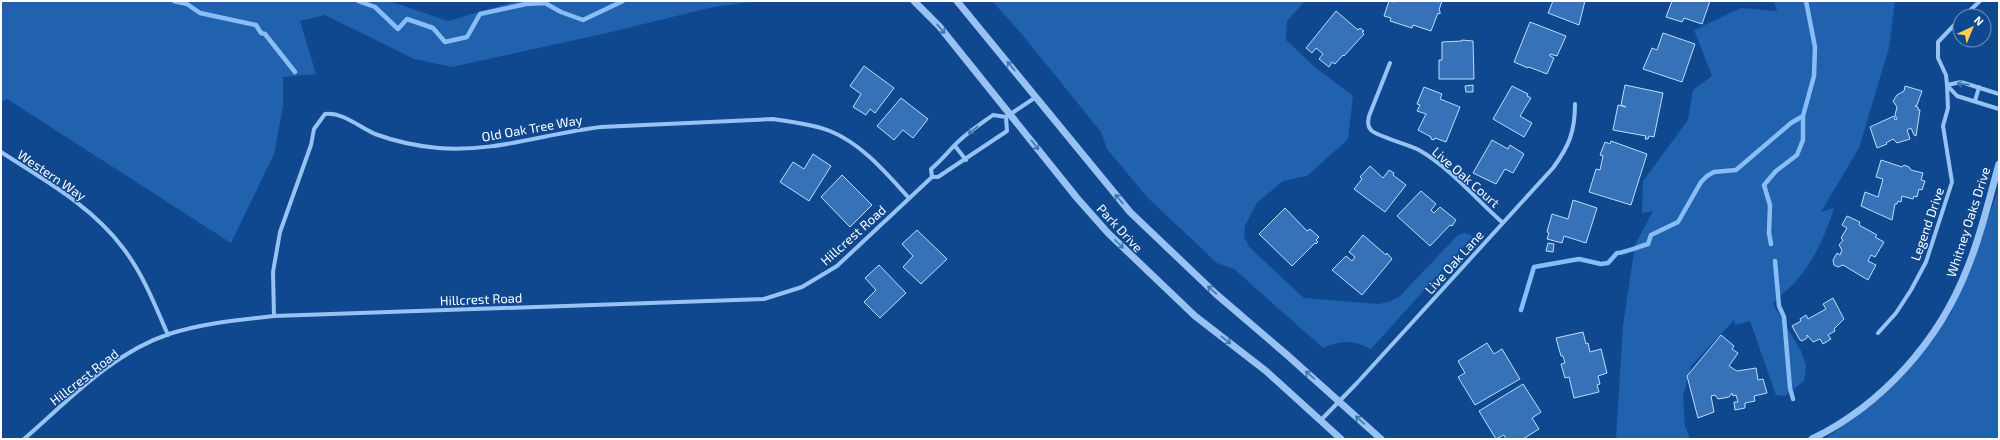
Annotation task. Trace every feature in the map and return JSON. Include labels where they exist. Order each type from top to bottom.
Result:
[{"type":"street","name":"Park Drive","points":[[914,1],[939,26],[1009,116],[1077,198],[1136,262],[1195,316],[1266,371],[1341,439]]},
{"type":"street","name":"Park Drive","points":[[957,1],[1100,178],[1152,234],[1216,294],[1381,439]]},
{"type":"street","points":[[1973,8],[1980,1]]},
{"type":"street","name":"Legend Drive","points":[[1878,333],[1896,313],[1926,262],[1952,182],[1943,126],[1948,108],[1946,75],[1938,58],[1938,42],[1952,27]]},
{"type":"street","name":"Live Oak Court","points":[[1390,63],[1369,116],[1368,124],[1371,132],[1378,136],[1403,142],[1432,158],[1503,223]]},
{"type":"street","points":[[1947,85],[1961,82],[1999,94]]},
{"type":"street","points":[[1947,85],[1957,96],[1999,109]]},
{"type":"street","points":[[1975,101],[1979,87]]},
{"type":"street","points":[[1009,116],[1036,97]]},
{"type":"street","name":"Live Oak Lane","points":[[1321,420],[1553,168],[1565,152],[1572,135],[1575,120],[1575,104]]},
{"type":"street","name":"Old Oak Tree Way","points":[[274,316],[273,272],[280,232],[311,145],[314,129],[325,114],[334,113],[377,134],[414,144],[438,148],[463,148],[507,144],[579,129],[601,127],[773,119],[830,131],[848,141],[875,162],[909,198]]},
{"type":"street","name":"Hillcrest Road","points":[[24,439],[99,374],[129,354],[168,335],[208,323],[274,316],[764,299],[802,288],[837,266],[932,177],[938,177],[966,160],[1007,131],[1009,116],[993,115],[959,140],[955,146],[931,169],[932,177]]},
{"type":"street","points":[[955,146],[966,160]]},
{"type":"street","name":"Western Way","points":[[1,152],[65,193],[88,212],[123,247],[148,287],[168,335]]},
{"type":"street","name":"Whitney Oaks Drive","points":[[1812,439],[1838,424],[1887,387],[1926,344],[1944,317],[1968,269],[1999,164]]},
{"type":"shaded area","points":[[1,1],[389,1],[448,21],[517,1],[608,1],[617,3],[618,1],[760,1],[713,7],[607,33],[452,67],[414,59],[325,15],[300,21],[316,74],[283,77],[283,106],[274,154],[231,243],[7,99],[1,102]]},
{"type":"shaded area","points":[[992,1],[1305,1],[1287,21],[1286,40],[1316,68],[1353,96],[1348,139],[1307,176],[1283,181],[1257,203],[1245,226],[1244,237],[1250,248],[1304,298],[1378,304],[1388,302],[1399,297],[1458,235],[1464,233],[1471,235],[1472,237],[1371,349],[1347,342],[1341,342],[1323,348],[1234,269],[1217,263],[1147,197],[1107,149],[1101,132],[1020,32]]},
{"type":"shaded area","points":[[1774,1],[1895,1],[1889,48],[1859,148],[1821,212],[1834,208],[1825,234],[1807,267],[1798,279],[1773,304],[1801,351],[1806,365],[1804,381],[1785,396],[1776,395],[1750,321],[1735,325],[1734,320],[1691,366],[1683,396],[1685,426],[1690,439],[1616,439],[1623,326],[1635,245],[1653,211],[1642,213],[1643,181],[1688,120],[1693,90],[1712,76],[1694,30],[1741,8],[1777,11]]},
{"type":"shaded area","points":[[1999,189],[1999,439],[1825,439],[1876,401],[1951,313]]},
{"type":"building","points":[[1389,1],[1442,1],[1439,10],[1440,14],[1438,13],[1431,31],[1413,25],[1412,28],[1390,21],[1391,18],[1384,16]]},
{"type":"building","points":[[1553,1],[1585,1],[1579,25],[1548,13]]},
{"type":"building","points":[[1672,1],[1710,1],[1702,24],[1684,18],[1682,22],[1666,17]]},
{"type":"building","points":[[1336,11],[1358,30],[1360,28],[1364,31],[1362,32],[1364,34],[1344,56],[1343,55],[1335,64],[1332,62],[1329,67],[1319,59],[1323,54],[1316,48],[1312,53],[1306,48]]},
{"type":"building","points":[[1530,22],[1566,36],[1557,56],[1550,54],[1550,56],[1554,58],[1547,74],[1514,62]]},
{"type":"building","points":[[1663,33],[1695,44],[1682,82],[1643,69],[1652,48],[1657,50]]},
{"type":"building","points":[[1462,40],[1473,41],[1474,79],[1439,79],[1439,60],[1442,60],[1442,42]]},
{"type":"building","points":[[864,66],[894,88],[875,113],[870,109],[866,115],[853,107],[861,94],[850,86]]},
{"type":"building","points":[[1473,85],[1473,92],[1466,92],[1465,86]]},
{"type":"building","points":[[1625,85],[1663,93],[1654,137],[1649,136],[1648,139],[1645,139],[1646,136],[1613,130],[1618,105],[1626,107],[1621,105]]},
{"type":"building","points":[[1512,86],[1528,94],[1527,96],[1531,98],[1520,116],[1532,123],[1524,137],[1493,119]]},
{"type":"building","points":[[1905,86],[1922,91],[1917,105],[1915,106],[1918,107],[1918,110],[1920,110],[1916,136],[1911,128],[1907,130],[1910,139],[1897,143],[1893,139],[1886,143],[1887,144],[1877,148],[1870,127],[1894,116],[1895,120],[1897,119],[1895,115],[1897,107],[1893,101],[1897,95],[1904,91]]},
{"type":"building","points":[[1424,87],[1442,94],[1440,99],[1460,107],[1446,142],[1435,138],[1434,140],[1431,139],[1431,137],[1418,130],[1426,114],[1417,111],[1420,105],[1417,104]]},
{"type":"building","points":[[901,98],[928,119],[913,138],[903,130],[894,140],[877,126]]},
{"type":"building","points":[[1492,140],[1508,149],[1510,145],[1524,154],[1513,173],[1505,169],[1496,184],[1473,173]]},
{"type":"building","points":[[1611,141],[1647,154],[1631,205],[1589,192],[1596,169],[1600,170],[1603,156],[1600,155],[1605,142],[1610,144]]},
{"type":"building","points":[[813,154],[831,166],[809,201],[780,182],[793,162],[804,169]]},
{"type":"building","points":[[1881,160],[1902,167],[1904,165],[1909,167],[1911,170],[1923,173],[1921,180],[1925,181],[1922,190],[1919,189],[1917,197],[1914,196],[1913,199],[1902,196],[1901,202],[1898,201],[1897,204],[1895,204],[1892,220],[1861,206],[1865,192],[1878,197],[1883,179],[1876,177]]},
{"type":"building","points":[[1370,166],[1383,178],[1389,170],[1406,185],[1385,212],[1354,189],[1362,179],[1360,177]]},
{"type":"building","points":[[842,175],[872,205],[850,227],[821,197]]},
{"type":"building","points":[[1421,191],[1436,204],[1431,210],[1434,213],[1440,207],[1456,220],[1452,226],[1450,225],[1430,246],[1397,216]]},
{"type":"building","points":[[1573,200],[1597,208],[1586,243],[1564,236],[1562,243],[1547,239],[1549,233],[1547,232],[1552,214],[1568,219]]},
{"type":"building","points":[[1285,208],[1307,231],[1310,229],[1319,237],[1316,240],[1318,242],[1316,244],[1315,243],[1292,266],[1259,234]]},
{"type":"building","points":[[1847,216],[1860,222],[1859,225],[1877,235],[1875,237],[1884,242],[1875,257],[1871,255],[1868,261],[1876,265],[1868,280],[1843,265],[1838,267],[1834,265],[1833,260],[1837,253],[1840,255],[1842,250],[1839,245],[1843,240],[1841,238],[1847,228],[1842,225]]},
{"type":"building","points":[[917,230],[947,259],[921,284],[903,267],[913,256],[902,244]]},
{"type":"building","points":[[1363,235],[1386,255],[1387,253],[1392,259],[1362,295],[1332,270],[1346,256],[1352,261],[1355,257],[1349,252]]},
{"type":"building","points":[[1548,243],[1554,244],[1553,252],[1546,251]]},
{"type":"building","points":[[879,265],[906,293],[880,318],[864,302],[876,290],[865,278]]},
{"type":"building","points":[[1833,298],[1844,319],[1834,329],[1835,331],[1828,335],[1831,339],[1823,344],[1820,339],[1813,342],[1807,335],[1807,338],[1802,341],[1800,340],[1792,326],[1801,321],[1800,319],[1806,315],[1808,319],[1826,309],[1823,304]]},
{"type":"building","points":[[1583,332],[1590,352],[1601,349],[1607,373],[1598,376],[1600,384],[1597,385],[1599,392],[1574,398],[1569,377],[1565,378],[1561,364],[1565,363],[1563,356],[1561,356],[1556,338]]},
{"type":"building","points":[[1721,335],[1734,346],[1732,349],[1738,353],[1729,366],[1737,371],[1756,368],[1758,380],[1763,379],[1767,393],[1754,396],[1755,401],[1745,403],[1745,408],[1735,410],[1734,402],[1738,402],[1736,395],[1733,396],[1732,393],[1729,397],[1718,399],[1715,395],[1711,396],[1714,412],[1698,418],[1687,376]]},
{"type":"building","points":[[1487,343],[1494,354],[1502,349],[1520,379],[1475,405],[1458,377],[1465,373],[1458,361]]},
{"type":"building","points":[[1523,384],[1541,412],[1532,418],[1539,429],[1523,439],[1506,439],[1504,435],[1496,439],[1479,411]]},
{"type":"waterway","points":[[174,1],[187,4],[200,13],[256,25],[261,33],[265,34],[295,72]]},
{"type":"waterway","points":[[358,1],[375,7],[398,29],[407,19],[433,28],[445,42],[467,37],[480,14],[526,4],[545,3],[561,12],[583,20],[623,1]]},
{"type":"waterway","points":[[1521,310],[1534,267],[1579,259],[1601,264],[1608,263],[1617,253],[1648,244],[1651,235],[1678,222],[1701,182],[1707,176],[1714,172],[1736,170],[1791,123],[1803,116],[1814,76],[1815,47],[1806,1]]},
{"type":"waterway","points":[[1771,244],[1769,233],[1770,205],[1764,185],[1776,171],[1797,155],[1803,140],[1803,116]]},
{"type":"waterway","points":[[1775,261],[1779,306],[1784,317],[1790,388],[1793,399]]}]
